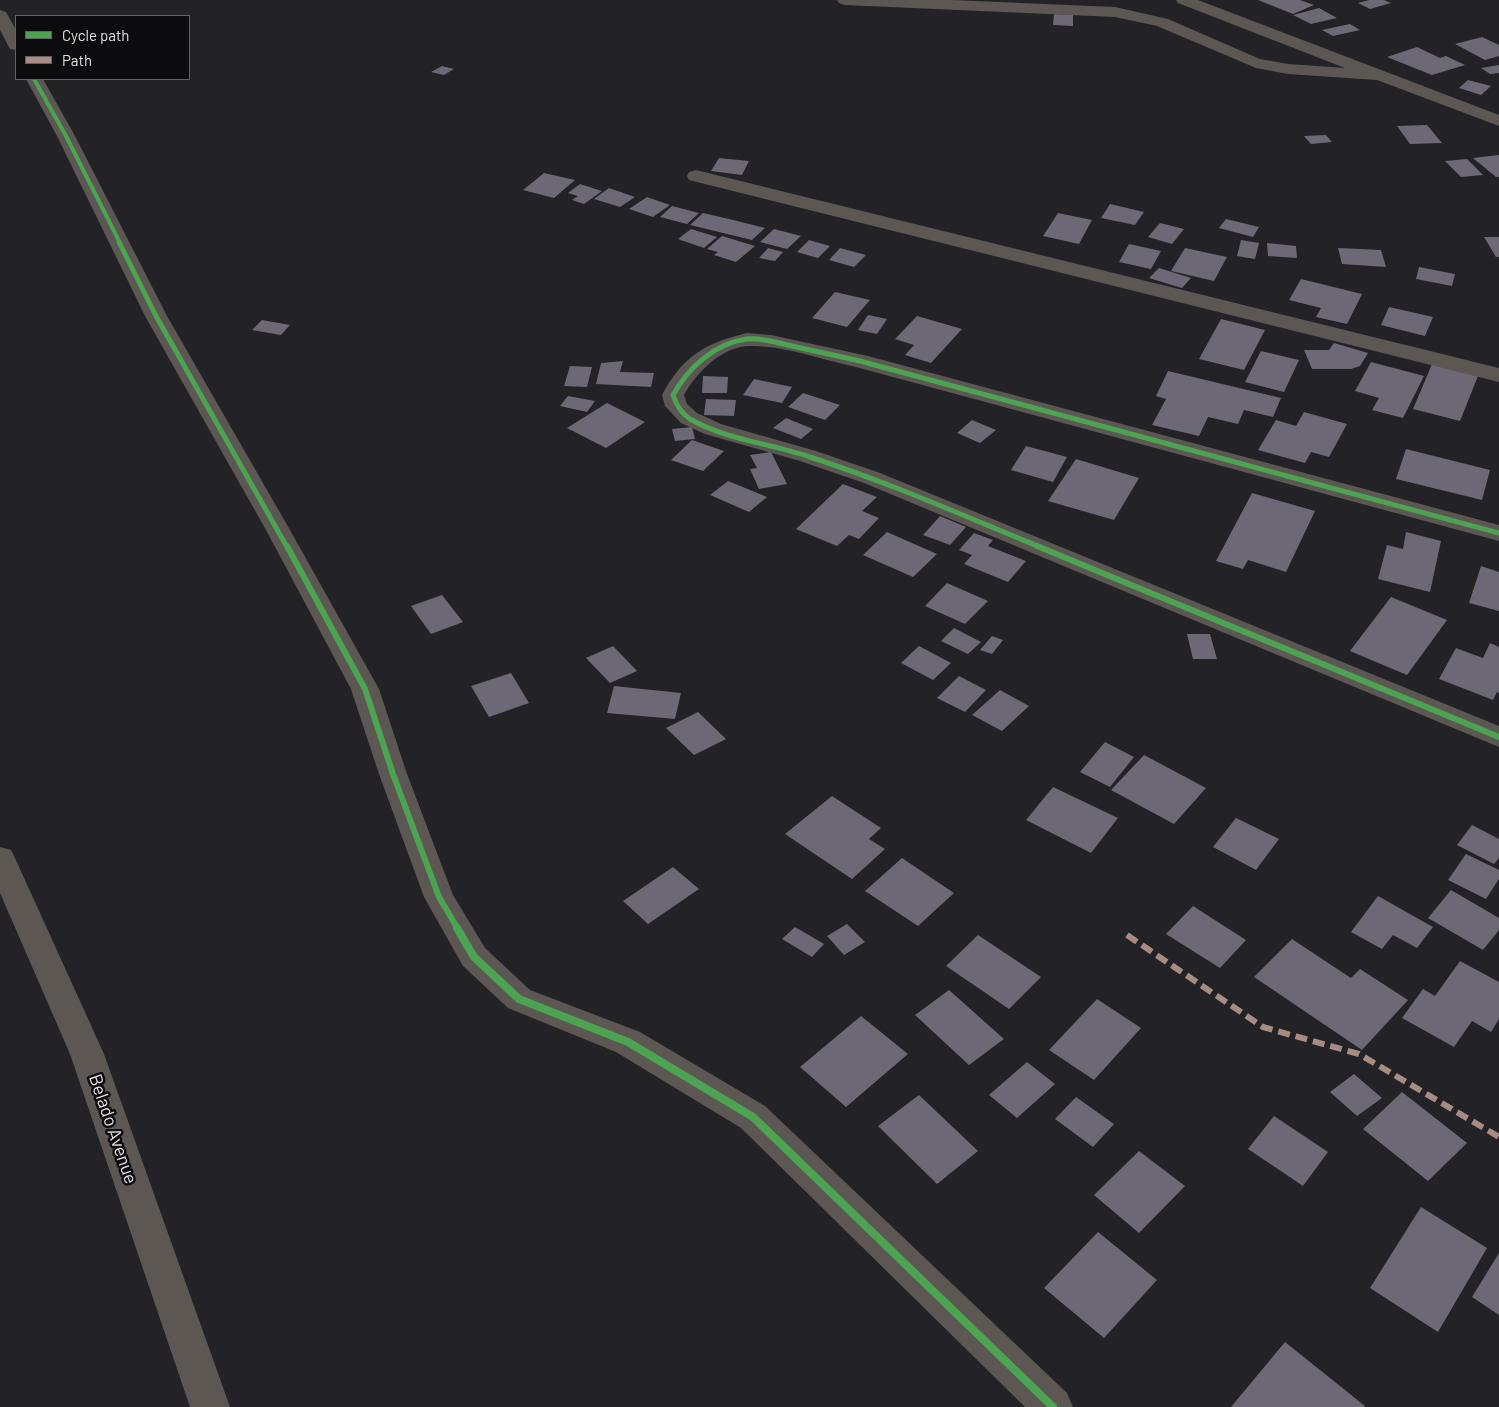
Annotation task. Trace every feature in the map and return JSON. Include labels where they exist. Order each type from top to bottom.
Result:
[{"type":"street","points":[[845,0],[1115,12],[1162,22],[1256,63],[1288,69],[1378,75]]},
{"type":"street","points":[[1184,0],[1499,121]]},
{"type":"street","points":[[0,15],[15,43]]},
{"type":"street","points":[[35,80],[70,145],[156,316],[366,689],[393,774],[439,896],[474,956],[519,999],[628,1042],[754,1117],[1053,1407]]},
{"type":"street","points":[[696,176],[1499,375]]},
{"type":"street","points":[[1499,533],[860,361],[771,341],[748,339],[720,347],[705,356],[679,384],[673,394],[676,406],[689,418],[713,429],[808,456],[872,478],[1499,737]]},
{"type":"street","name":"Belado Avenue","points":[[0,858],[87,1054],[210,1407]]},
{"type":"building","points":[[1258,0],[1300,0],[1314,5],[1293,14]]},
{"type":"building","points":[[1369,0],[1384,0],[1391,3],[1370,9],[1358,3]]},
{"type":"building","points":[[1319,8],[1337,18],[1311,24],[1293,15]]},
{"type":"building","points":[[1054,14],[1073,15],[1073,26],[1053,25]]},
{"type":"building","points":[[1350,24],[1360,30],[1333,36],[1322,30]]},
{"type":"building","points":[[1482,37],[1499,45],[1499,56],[1485,60],[1455,44]]},
{"type":"building","points":[[1417,47],[1440,58],[1446,56],[1465,65],[1432,75],[1387,57]]},
{"type":"building","points":[[1499,65],[1499,73],[1490,74],[1481,68]]},
{"type":"building","points":[[442,66],[454,69],[444,75],[431,72]]},
{"type":"building","points":[[1468,80],[1491,86],[1481,95],[1459,88]]},
{"type":"building","points":[[1427,125],[1442,143],[1410,144],[1397,126]]},
{"type":"building","points":[[1326,135],[1332,142],[1311,144],[1304,136]]},
{"type":"building","points":[[1499,155],[1499,177],[1496,177],[1473,158]]},
{"type":"building","points":[[719,158],[749,161],[742,175],[711,171]]},
{"type":"building","points":[[1467,159],[1483,175],[1461,177],[1445,161]]},
{"type":"building","points":[[544,173],[575,180],[554,198],[523,190]]},
{"type":"building","points":[[580,184],[602,191],[584,204],[572,200],[578,196],[568,193]]},
{"type":"building","points":[[609,188],[635,197],[620,207],[594,199]]},
{"type":"building","points":[[647,197],[670,205],[653,217],[629,209]]},
{"type":"building","points":[[1110,204],[1144,212],[1135,225],[1101,218]]},
{"type":"building","points":[[672,206],[699,213],[687,224],[660,217]]},
{"type":"building","points":[[703,213],[765,228],[752,240],[690,225]]},
{"type":"building","points":[[1058,213],[1092,220],[1079,244],[1043,236]]},
{"type":"building","points":[[1226,219],[1259,227],[1253,237],[1219,228]]},
{"type":"building","points":[[1160,223],[1184,229],[1172,244],[1148,237]]},
{"type":"building","points":[[691,229],[717,237],[704,248],[678,239]]},
{"type":"building","points":[[774,229],[801,236],[787,249],[760,242]]},
{"type":"building","points":[[722,236],[755,246],[736,262],[714,255],[718,252],[707,249]]},
{"type":"building","points":[[1484,237],[1499,237],[1499,257],[1496,257]]},
{"type":"building","points":[[809,240],[830,246],[818,258],[797,252]]},
{"type":"building","points":[[1241,240],[1259,243],[1255,259],[1237,256]]},
{"type":"building","points":[[1267,243],[1296,246],[1297,258],[1268,256]]},
{"type":"building","points":[[1129,244],[1161,251],[1151,269],[1119,262]]},
{"type":"building","points":[[768,248],[783,252],[775,261],[759,258]]},
{"type":"building","points":[[840,248],[866,255],[854,267],[829,260]]},
{"type":"building","points":[[1185,248],[1227,257],[1214,281],[1171,271]]},
{"type":"building","points":[[1338,248],[1381,250],[1386,267],[1342,264]]},
{"type":"building","points":[[1419,267],[1455,274],[1452,286],[1416,279]]},
{"type":"building","points":[[1159,268],[1191,278],[1182,288],[1149,278]]},
{"type":"building","points":[[1301,279],[1362,294],[1347,324],[1316,317],[1321,308],[1289,300]]},
{"type":"building","points":[[835,292],[870,300],[847,327],[812,318]]},
{"type":"building","points":[[1389,307],[1433,317],[1425,336],[1381,325]]},
{"type":"building","points":[[868,315],[887,319],[877,334],[858,330]]},
{"type":"building","points":[[917,316],[962,329],[931,363],[905,355],[914,345],[895,339]]},
{"type":"building","points":[[1221,319],[1265,330],[1244,370],[1199,359]]},
{"type":"building","points":[[262,320],[290,325],[281,335],[252,330]]},
{"type":"building","points":[[1334,343],[1368,353],[1360,366],[1351,369],[1312,369],[1304,350],[1329,350]]},
{"type":"building","points":[[1261,351],[1299,360],[1284,392],[1245,382]]},
{"type":"building","points":[[623,361],[620,372],[654,373],[651,387],[596,384],[601,363]]},
{"type":"building","points":[[1371,362],[1424,376],[1403,418],[1372,410],[1379,398],[1355,391]]},
{"type":"building","points":[[1432,364],[1478,376],[1460,421],[1413,409]]},
{"type":"building","points":[[570,366],[592,367],[587,387],[564,386]]},
{"type":"building","points":[[1168,371],[1281,398],[1273,417],[1244,410],[1238,424],[1208,417],[1199,436],[1152,425],[1166,399],[1156,396]]},
{"type":"building","points":[[703,376],[728,377],[727,393],[702,393]]},
{"type":"building","points":[[754,379],[792,387],[782,403],[743,395]]},
{"type":"building","points":[[803,393],[840,405],[825,420],[788,407]]},
{"type":"building","points":[[568,396],[595,401],[587,412],[560,406]]},
{"type":"building","points":[[706,399],[736,400],[734,416],[704,415]]},
{"type":"building","points":[[607,403],[645,422],[606,448],[567,428]]},
{"type":"building","points":[[1304,412],[1347,424],[1329,457],[1311,452],[1305,463],[1258,450],[1276,420],[1296,426]]},
{"type":"building","points":[[786,418],[813,429],[801,439],[773,428]]},
{"type":"building","points":[[972,420],[996,430],[980,443],[957,433]]},
{"type":"building","points":[[692,427],[695,439],[675,441],[672,429]]},
{"type":"building","points":[[692,440],[724,451],[703,471],[671,460]]},
{"type":"building","points":[[1026,446],[1067,457],[1053,482],[1011,470]]},
{"type":"building","points":[[1406,449],[1490,470],[1482,500],[1396,479]]},
{"type":"building","points":[[771,452],[787,484],[759,489],[750,469],[757,468],[750,455]]},
{"type":"building","points":[[1076,459],[1139,478],[1114,520],[1048,501]]},
{"type":"building","points":[[728,481],[767,497],[749,512],[710,495]]},
{"type":"building","points":[[843,484],[877,497],[862,511],[879,518],[859,539],[849,535],[837,546],[796,529]]},
{"type":"building","points":[[1252,493],[1315,511],[1286,572],[1248,560],[1243,569],[1216,561]]},
{"type":"building","points":[[940,516],[966,527],[950,545],[923,535]]},
{"type":"building","points":[[887,532],[937,554],[913,577],[863,555]]},
{"type":"building","points":[[1406,532],[1441,541],[1430,592],[1378,579],[1387,545],[1403,549]]},
{"type":"building","points":[[974,533],[993,540],[988,546],[1026,561],[1008,582],[964,564],[972,555],[959,550]]},
{"type":"building","points":[[1481,566],[1499,572],[1499,611],[1469,603]]},
{"type":"building","points":[[947,583],[988,601],[965,624],[925,606]]},
{"type":"building","points":[[442,595],[463,622],[431,634],[411,606]]},
{"type":"building","points":[[1391,597],[1447,620],[1407,675],[1350,651]]},
{"type":"building","points":[[954,628],[981,642],[968,654],[941,641]]},
{"type":"building","points":[[1187,634],[1210,634],[1217,659],[1193,659]]},
{"type":"building","points":[[992,636],[1003,640],[992,654],[980,650]]},
{"type":"building","points":[[1490,643],[1499,647],[1499,693],[1497,692],[1493,700],[1439,679],[1456,648],[1483,658]]},
{"type":"building","points":[[613,646],[637,671],[610,683],[586,658]]},
{"type":"building","points":[[919,646],[951,663],[933,680],[901,663]]},
{"type":"building","points":[[511,673],[529,703],[489,717],[471,686]]},
{"type":"building","points":[[959,676],[986,690],[965,712],[937,698]]},
{"type":"building","points":[[614,686],[681,693],[675,719],[607,713]]},
{"type":"building","points":[[1000,690],[1029,706],[1002,731],[972,715]]},
{"type":"building","points":[[698,712],[726,739],[694,755],[666,728]]},
{"type":"building","points":[[1105,742],[1134,757],[1110,787],[1080,772]]},
{"type":"building","points":[[1144,755],[1206,788],[1174,824],[1111,790]]},
{"type":"building","points":[[1053,787],[1118,818],[1091,853],[1026,820]]},
{"type":"building","points":[[832,796],[881,828],[869,839],[885,849],[852,879],[785,834]]},
{"type":"building","points":[[1236,818],[1279,839],[1256,870],[1213,847]]},
{"type":"building","points":[[1472,825],[1499,839],[1499,858],[1494,864],[1457,845]]},
{"type":"building","points":[[1466,854],[1499,870],[1499,879],[1486,899],[1448,880]]},
{"type":"building","points":[[902,858],[954,893],[918,926],[865,891]]},
{"type":"building","points":[[673,867],[699,889],[648,924],[623,901]]},
{"type":"building","points":[[1451,890],[1499,918],[1499,930],[1483,950],[1428,918]]},
{"type":"building","points":[[1378,896],[1433,927],[1417,948],[1393,935],[1382,949],[1351,932]]},
{"type":"building","points":[[1193,906],[1246,940],[1220,968],[1166,934]]},
{"type":"building","points":[[847,924],[865,942],[844,955],[827,936]]},
{"type":"building","points":[[795,927],[824,944],[812,957],[782,939]]},
{"type":"building","points":[[978,935],[1041,977],[1009,1009],[946,966]]},
{"type":"building","points":[[1292,939],[1351,978],[1360,969],[1408,1000],[1362,1050],[1254,977]]},
{"type":"building","points":[[1460,961],[1499,982],[1499,1019],[1491,1032],[1472,1021],[1454,1047],[1402,1018],[1423,989],[1435,996]]},
{"type":"building","points":[[949,990],[1004,1039],[969,1065],[915,1015]]},
{"type":"building","points":[[1097,999],[1141,1028],[1094,1080],[1049,1050]]},
{"type":"building","points":[[861,1016],[908,1054],[846,1107],[800,1067]]},
{"type":"building","points":[[1027,1062],[1055,1084],[1017,1118],[989,1095]]},
{"type":"building","points":[[1354,1074],[1382,1098],[1357,1116],[1330,1092]]},
{"type":"building","points":[[1402,1092],[1467,1143],[1428,1181],[1363,1129]]},
{"type":"building","points":[[919,1095],[978,1151],[937,1184],[878,1126]]},
{"type":"building","points":[[1076,1097],[1114,1124],[1093,1147],[1055,1119]]},
{"type":"building","points":[[1274,1116],[1328,1152],[1303,1186],[1248,1149]]},
{"type":"building","points":[[1139,1151],[1185,1186],[1139,1233],[1094,1195]]},
{"type":"building","points":[[1421,1207],[1487,1248],[1438,1332],[1370,1288]]},
{"type":"building","points":[[1098,1232],[1157,1280],[1104,1338],[1044,1288]]},
{"type":"building","points":[[1499,1253],[1499,1315],[1472,1297]]},
{"type":"building","points":[[1285,1342],[1365,1406],[1231,1407]]},
{"type":"marked path","points":[[1127,935],[1263,1027],[1359,1054],[1499,1137]]},
{"type":"cycle path","points":[[35,80],[66,136],[156,316],[278,530],[365,689],[393,774],[439,897],[474,957],[519,999],[628,1042],[753,1117],[1053,1407]]},
{"type":"cycle path","points":[[1499,533],[860,361],[771,341],[747,339],[720,347],[705,356],[679,384],[673,395],[676,406],[689,418],[713,429],[808,456],[872,478],[1499,737]]}]
